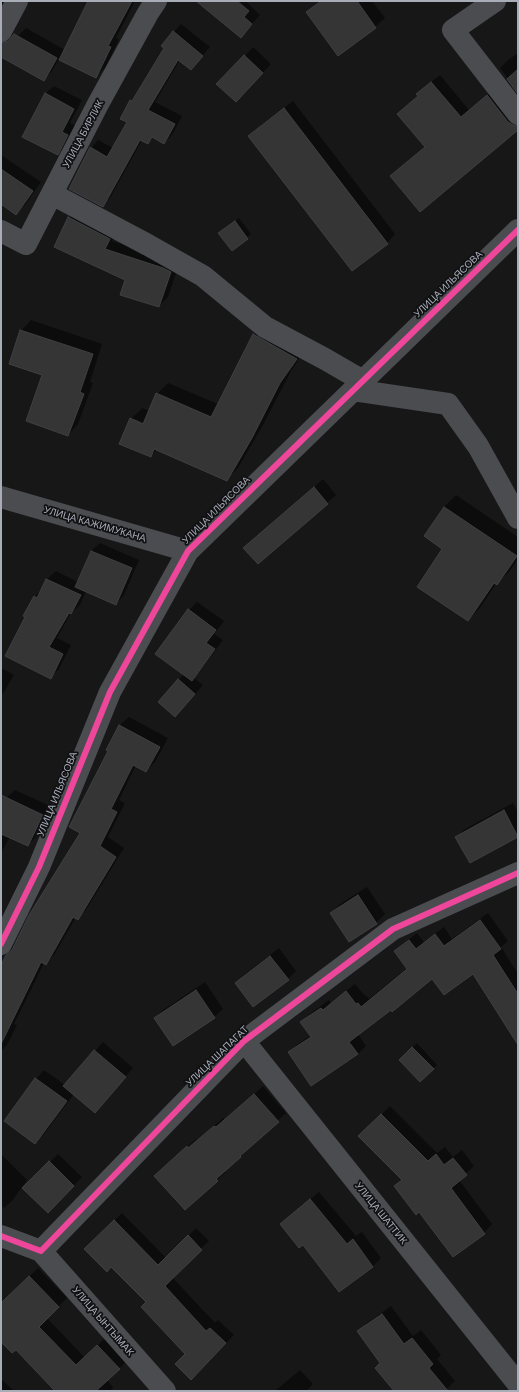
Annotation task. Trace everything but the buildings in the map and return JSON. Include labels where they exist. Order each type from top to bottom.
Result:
[{"type":"street","points":[[1,31],[17,1]]},
{"type":"street","name":"УЛИЦА БИРЛИК","points":[[1,231],[26,244],[98,104],[156,1]]},
{"type":"street","points":[[495,1],[453,30],[518,114]]},
{"type":"street","points":[[52,194],[203,276],[265,327],[325,360],[358,386],[448,404],[478,446],[518,518]]},
{"type":"street","name":"УЛИЦА ИЛЬЯСОВА","points":[[1,944],[39,867],[110,692],[188,551],[518,230]]},
{"type":"street","name":"УЛИЦА КАЖИМУКАНА","points":[[1,497],[188,551]]},
{"type":"street","name":"УЛИЦА ШАПАГАТ","points":[[41,1251],[244,1041],[393,930],[518,873]]},
{"type":"street","name":"УЛИЦА ШАТТИК","points":[[244,1041],[518,1384]]},
{"type":"street","points":[[1,1236],[41,1251]]},
{"type":"street","name":"УЛИЦА ЫНТЫМАК","points":[[41,1251],[164,1391]]},
{"type":"cycle path","points":[[1,944],[39,867],[110,692],[188,551],[518,230]]},
{"type":"cycle path","points":[[1,1236],[41,1251],[244,1041],[393,929],[518,873]]}]
